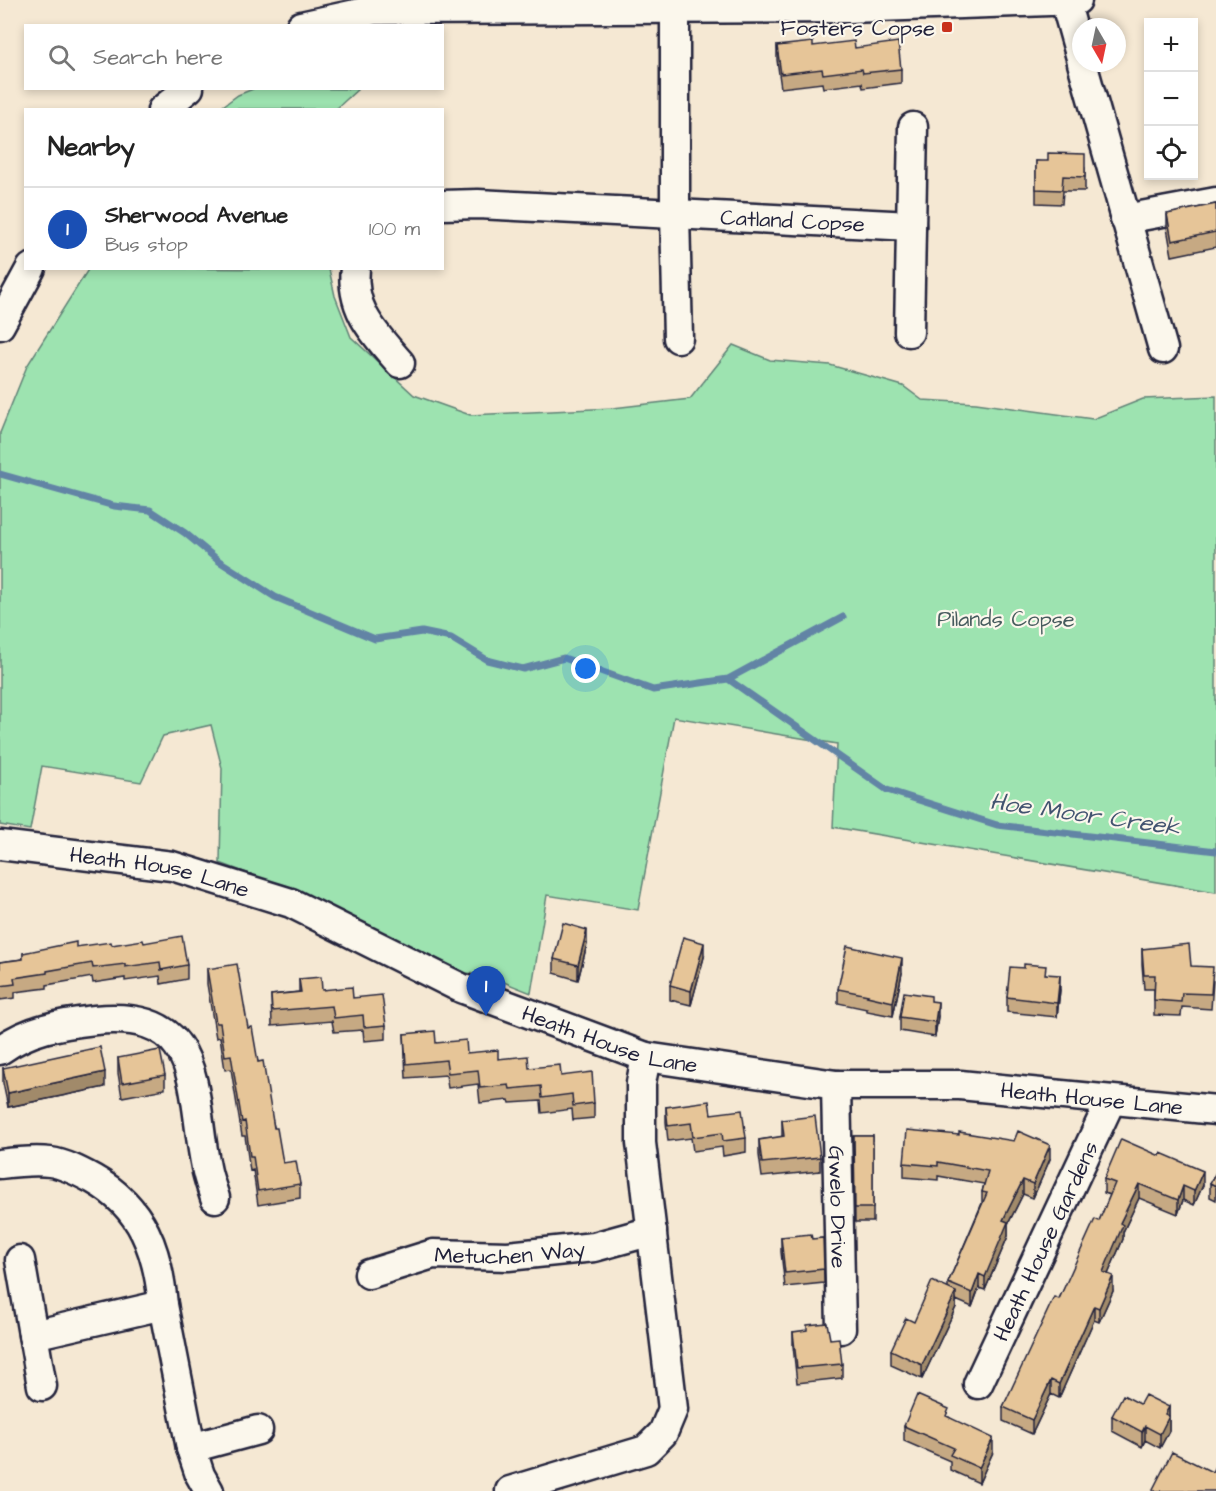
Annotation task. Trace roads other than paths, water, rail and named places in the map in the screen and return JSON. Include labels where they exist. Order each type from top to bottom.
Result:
[{"type":"street","points":[[311,24],[374,10],[675,9],[1077,0]]},
{"type":"street","points":[[1065,1],[1072,26]]},
{"type":"street","points":[[675,9],[675,214],[678,338]]},
{"type":"street","points":[[1084,72],[1163,349]]},
{"type":"street","points":[[164,108],[187,90]]},
{"type":"street","points":[[909,332],[913,127]]},
{"type":"street","points":[[1125,219],[1216,202]]},
{"type":"street","name":"Catland Copse","points":[[444,205],[478,204],[911,226]]},
{"type":"street","points":[[0,325],[30,270]]},
{"type":"street","points":[[355,270],[353,283],[357,305],[373,333],[400,363]]},
{"type":"street","name":"Heath House Lane","points":[[0,844],[172,866],[291,903],[461,988],[646,1057],[836,1085],[960,1085],[1216,1110]]},
{"type":"street","points":[[0,1050],[45,1027],[78,1022],[111,1019],[143,1023],[165,1032],[181,1049],[194,1081],[196,1169],[215,1198]]},
{"type":"street","points":[[510,1491],[646,1450],[663,1433],[673,1409],[641,1143],[641,1083],[646,1057]]},
{"type":"street","name":"Gwelo Drive","points":[[836,1085],[841,1329]]},
{"type":"street","name":"Heath House Gardens","points":[[978,1384],[1111,1100]]},
{"type":"street","points":[[0,1164],[52,1162],[78,1171],[99,1182],[123,1201],[140,1221],[152,1246],[161,1281],[163,1305],[191,1448],[200,1475],[209,1491]]},
{"type":"street","name":"Metuchen Way","points":[[369,1274],[434,1254],[508,1256],[594,1247],[652,1231]]},
{"type":"street","points":[[20,1260],[42,1386]]},
{"type":"street","points":[[33,1335],[163,1305]]},
{"type":"street","points":[[191,1448],[258,1430]]},
{"type":"waterway","name":"Hoe Moor Creek","points":[[0,474],[114,506],[150,510],[185,533],[219,561],[275,597],[375,639],[422,632],[451,638],[487,660],[523,669],[564,658],[653,690],[728,679],[887,790],[997,825],[1216,851]]},
{"type":"waterway","points":[[728,679],[843,617]]},
{"type":"place","name":"Fosters Copse","points":[[947,27]]},
{"type":"place","name":"Sherwood Avenue","points":[[486,1016]]},
{"type":"park label","name":"Pilands Copse","points":[[1006,618]]}]
